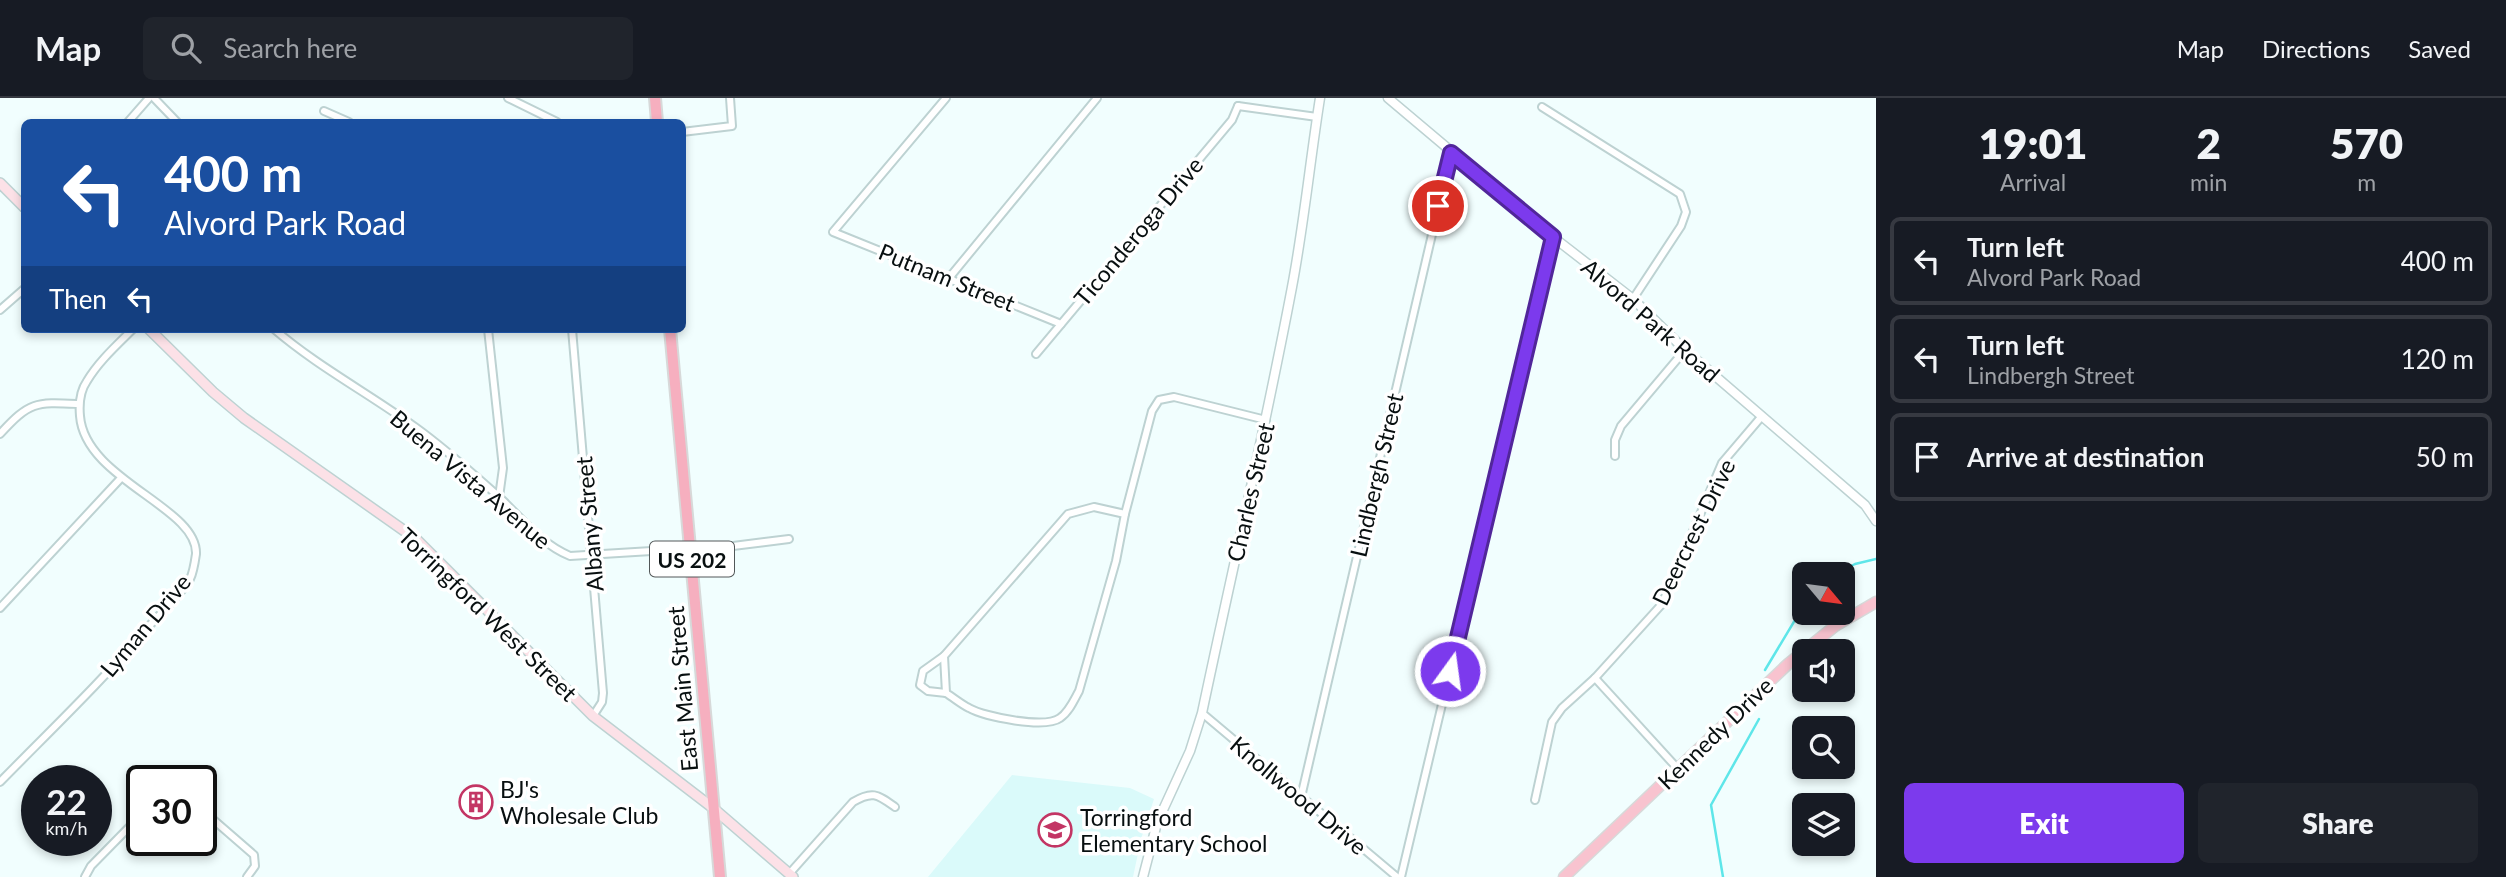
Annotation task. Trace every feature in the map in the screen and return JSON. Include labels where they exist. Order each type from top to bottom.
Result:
[{"type":"highway","points":[[655,98],[657,119]]},
{"type":"highway","name":"East Main Street","points":[[670,333],[720,877]]},
{"type":"main road","points":[[0,183],[21,204]]},
{"type":"main road","name":"Torringford West Street","points":[[153,333],[213,392],[244,418],[416,539],[593,716],[713,808],[791,876]]},
{"type":"main road","name":"Kennedy Drive","points":[[1564,877],[1788,664],[1835,626],[1876,602]]},
{"type":"street","points":[[131,119],[151,98],[174,119]]},
{"type":"street","points":[[508,98],[551,119]]},
{"type":"street","points":[[686,132],[732,126],[730,98]]},
{"type":"street","name":"Putnam Street","points":[[946,98],[833,232],[1061,324]]},
{"type":"street","points":[[949,278],[1097,98]]},
{"type":"street","points":[[1237,98],[1238,106],[1317,117]]},
{"type":"street","name":"Charles Street","points":[[1143,877],[1157,823],[1190,751],[1202,713],[1293,286],[1320,98]]},
{"type":"street","name":"Alvord Park Road","points":[[1388,98],[1553,237],[1633,299],[1685,351],[1865,505],[1876,521]]},
{"type":"street","name":"Ticonderoga Drive","points":[[1036,355],[1232,120],[1238,106]]},
{"type":"street","points":[[1542,107],[1680,194],[1686,212],[1681,226],[1633,299]]},
{"type":"street","points":[[324,111],[342,119]]},
{"type":"street","name":"Lindbergh Street","points":[[1301,797],[1451,153]]},
{"type":"street","points":[[1399,877],[1553,237]]},
{"type":"street","points":[[0,310],[21,292]]},
{"type":"street","points":[[0,433],[20,411],[42,402],[79,404],[85,383],[129,333]]},
{"type":"street","name":"Buena Vista Avenue","points":[[279,333],[295,347],[416,428],[499,497],[522,522],[554,549],[570,556],[691,549],[789,539]]},
{"type":"street","points":[[488,333],[503,468],[499,497]]},
{"type":"street","name":"Albany Street","points":[[572,333],[603,693],[602,702],[593,716]]},
{"type":"street","points":[[1615,456],[1615,440],[1621,426],[1685,351]]},
{"type":"street","points":[[1125,514],[1094,507],[1069,514],[944,656],[923,671],[920,685],[928,691],[946,693],[970,709],[993,717],[1044,722],[1059,720],[1070,708],[1079,691],[1116,561],[1125,514],[1152,411],[1159,400],[1174,397],[1266,420]]},
{"type":"street","name":"Lyman Drive","points":[[0,782],[139,639],[191,578],[196,552],[192,537],[181,522],[121,478],[88,446],[80,424],[79,404]]},
{"type":"street","name":"Deercrest Drive","points":[[1535,800],[1552,722],[1562,708],[1594,678],[1662,604],[1722,463],[1762,416]]},
{"type":"street","points":[[0,608],[121,478]]},
{"type":"street","points":[[944,656],[946,693]]},
{"type":"street","points":[[1594,678],[1678,769]]},
{"type":"street","name":"Knollwood Drive","points":[[1202,713],[1399,877]]},
{"type":"street","points":[[791,876],[853,802],[864,795],[877,794],[895,807]]},
{"type":"street","points":[[217,823],[254,855],[255,866],[247,877]]},
{"type":"street","points":[[85,877],[91,866],[126,830]]},
{"type":"shaded area","name":"Torringford Elementary School","points":[[1012,775],[1130,788],[1154,799],[1141,839],[1133,877],[928,877]]},
{"type":"waterway","points":[[1855,564],[1876,559]]},
{"type":"waterway","points":[[1765,670],[1792,625]]},
{"type":"waterway","points":[[1723,877],[1711,805],[1759,719]]},
{"type":"place","name":"BJ's Wholesale Club","points":[[476,802]]},
{"type":"place","name":"Torringford Elementary School","points":[[1055,830]]},
{"type":"route","points":[[1438,206],[1451,153],[1553,237],[1450,671]]}]
